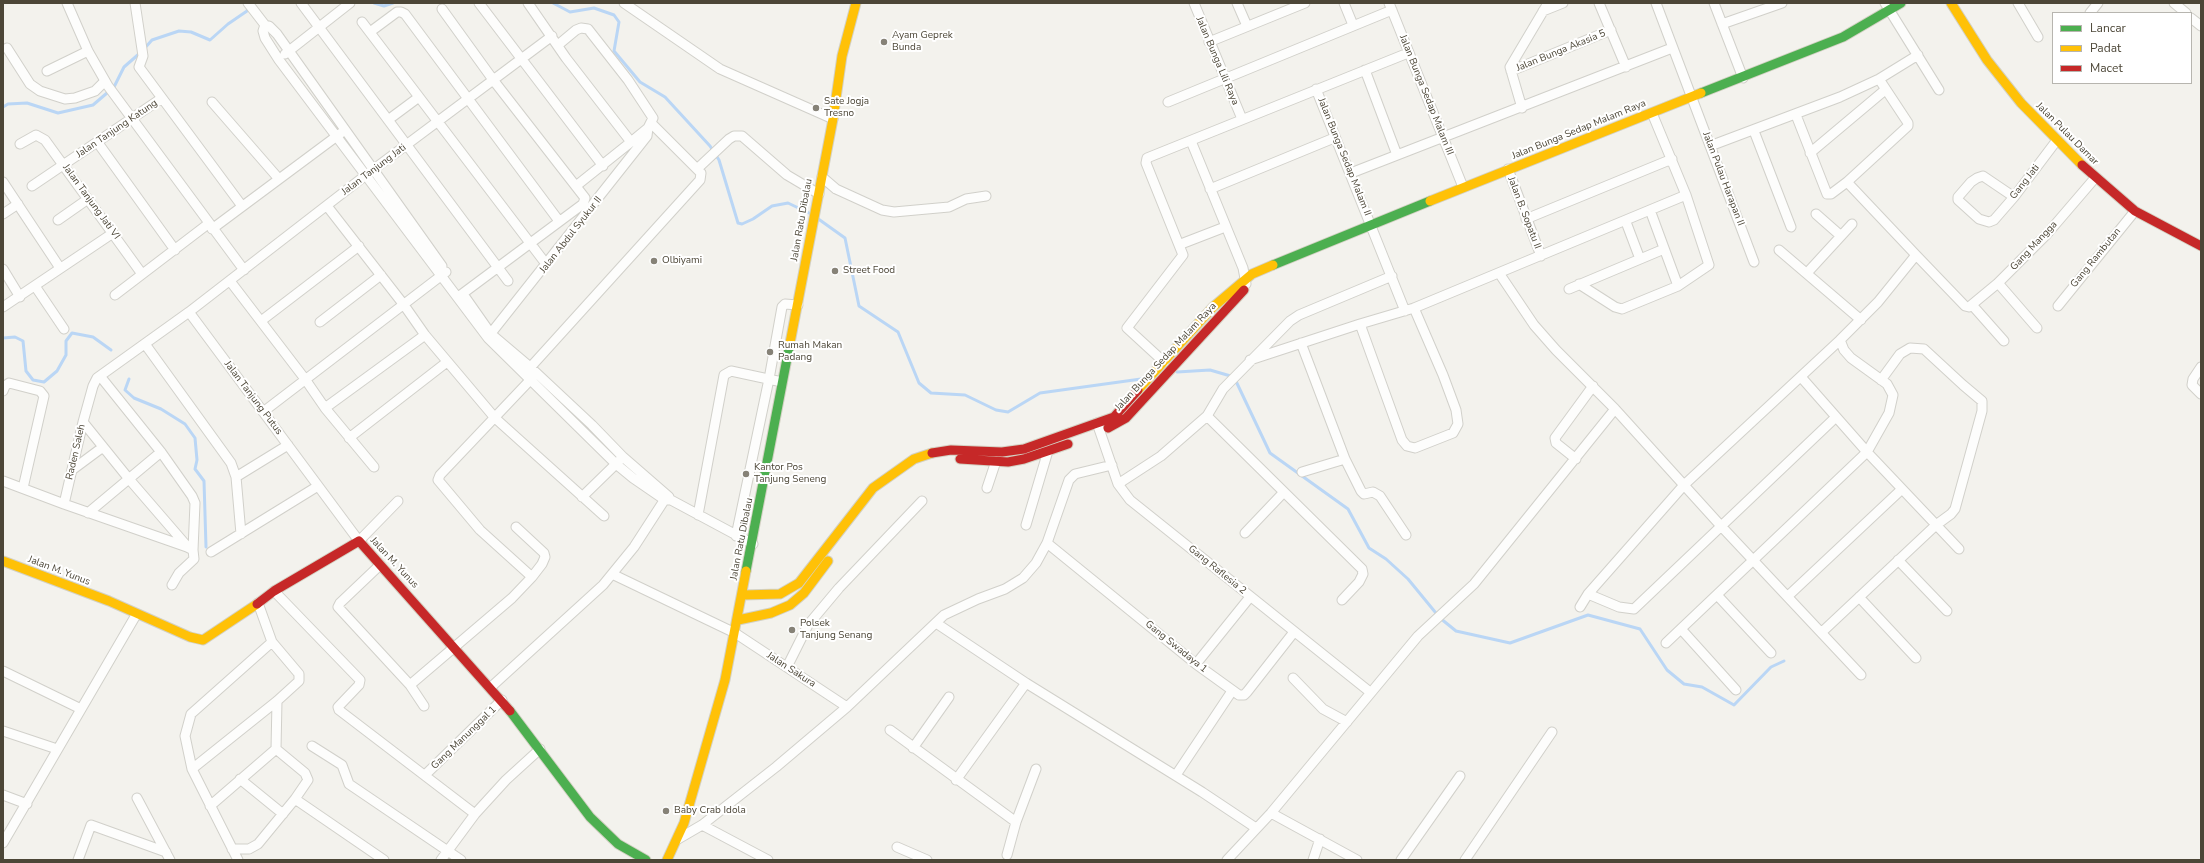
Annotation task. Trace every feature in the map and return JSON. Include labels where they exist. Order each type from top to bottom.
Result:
[{"type":"street","points":[[67,3],[88,51],[109,86],[210,227],[244,270]]},
{"type":"street","points":[[135,3],[143,56],[139,67],[242,206]]},
{"type":"street","points":[[301,3],[508,281]]},
{"type":"street","points":[[279,60],[350,3]]},
{"type":"street","points":[[480,3],[603,166]]},
{"type":"street","points":[[528,3],[631,142]]},
{"type":"street","points":[[624,3],[720,69],[833,119]]},
{"type":"street","name":"Jalan Ratu Dibalau","points":[[667,860],[678,839],[713,726],[738,620],[833,119],[841,62],[856,3]]},
{"type":"street","name":"Jalan Bunga Lili Raya","points":[[1194,3],[1242,120]]},
{"type":"street","points":[[1237,3],[1247,26]]},
{"type":"street","points":[[1209,42],[1247,26],[1283,7],[1305,3]]},
{"type":"street","points":[[1344,3],[1353,25]]},
{"type":"street","points":[[1522,108],[1511,71],[1515,55],[1545,7],[1563,3]]},
{"type":"street","points":[[1599,3],[1626,67]]},
{"type":"street","name":"Jalan Pulau Harapan II","points":[[1656,3],[1754,262]]},
{"type":"street","points":[[1714,3],[1742,78]]},
{"type":"street","points":[[1722,24],[1782,3]]},
{"type":"street","name":"Jalan Bunga Sedap Malam Raya","points":[[743,595],[780,594],[798,583],[873,488],[914,459],[927,454],[951,450],[1012,452],[1054,439],[1098,428],[1114,417],[1213,307],[1262,272],[1463,187],[1843,37],[1887,7],[1902,3]]},
{"type":"street","name":"Jalan Pulau Damar","points":[[1951,3],[1976,45],[1997,73],[2032,115],[2095,178],[2135,210],[2201,246]]},
{"type":"street","points":[[2018,3],[2038,37]]},
{"type":"street","points":[[2091,12],[2098,3]]},
{"type":"street","points":[[2174,3],[2185,12]]},
{"type":"street","points":[[251,6],[265,26],[269,26],[277,34],[374,170],[489,336],[530,373],[620,461],[668,498],[753,544]]},
{"type":"street","points":[[1168,102],[1353,25],[1391,6]]},
{"type":"street","name":"Jalan Bunga Sedap Malam III","points":[[1391,6],[1408,53],[1463,187]]},
{"type":"street","points":[[1887,7],[1939,90]]},
{"type":"street","points":[[442,9],[494,81],[585,198],[583,204],[496,266],[460,295]]},
{"type":"street","points":[[370,32],[397,12],[401,12],[559,221]]},
{"type":"street","points":[[2196,21],[2201,13]]},
{"type":"street","points":[[362,22],[543,260]]},
{"type":"street","points":[[265,26],[263,31],[265,38],[279,60],[366,175],[444,273]]},
{"type":"street","points":[[558,44],[576,30],[581,28],[588,29],[628,80],[653,118],[649,125],[631,142],[603,166],[576,186]]},
{"type":"street","name":"Jalan Bunga Akasia 5","points":[[1511,71],[1611,30]]},
{"type":"street","name":"Jalan Tanjung Jati","points":[[189,312],[366,175],[438,123],[552,36]]},
{"type":"street","points":[[6,48],[30,84],[40,91],[65,99],[75,98],[109,86]]},
{"type":"street","points":[[1351,173],[1522,108],[1672,48]]},
{"type":"street","points":[[47,71],[88,51]]},
{"type":"street","points":[[1161,366],[1130,332],[1127,326],[1180,260],[1183,254],[1146,161],[1149,156],[1191,141],[1316,89],[1408,53]]},
{"type":"street","points":[[1710,146],[1796,115],[1879,79],[1918,55]]},
{"type":"street","points":[[1365,70],[1397,156]]},
{"type":"street","points":[[1796,115],[1827,194],[1831,194],[1847,182],[1908,126],[1879,79]]},
{"type":"street","name":"Jalan Bunga Sedap Malam II","points":[[1316,89],[1334,138],[1351,173],[1392,276],[1443,375],[1458,424],[1453,433],[1415,448],[1408,446],[1402,440],[1360,324]]},
{"type":"street","points":[[1810,153],[1885,90]]},
{"type":"street","points":[[388,120],[418,97]]},
{"type":"street","name":"Jalan Tanjung Katung","points":[[32,186],[132,120],[162,98]]},
{"type":"street","points":[[212,102],[278,179]]},
{"type":"street","points":[[1579,284],[1615,307],[1622,309],[1678,286],[1708,265],[1686,195],[1652,112]]},
{"type":"street","points":[[532,577],[480,530],[438,482],[440,475],[495,418],[530,373],[700,180],[701,173],[649,125]]},
{"type":"street","name":"Jalan Abdul Syukur II","points":[[489,336],[581,222],[646,136],[649,125]]},
{"type":"street","points":[[114,295],[175,250],[242,206],[345,130]]},
{"type":"street","points":[[1754,131],[1791,227]]},
{"type":"street","name":"Jalan Tanjung Jati VI","points":[[20,144],[36,135],[45,140],[142,274]]},
{"type":"street","points":[[697,169],[734,136],[742,136],[787,175],[819,194]]},
{"type":"street","points":[[1210,189],[1334,138]]},
{"type":"street","name":"Gang Jati","points":[[2014,197],[1983,176],[1971,182],[1958,197],[1958,200],[1980,219],[1991,221],[2014,197],[2057,140]]},
{"type":"street","points":[[1191,141],[1243,268],[1246,284]]},
{"type":"street","points":[[98,143],[175,250]]},
{"type":"street","points":[[1526,219],[1672,159]]},
{"type":"street","name":"Jalan B. Sopatu II","points":[[1508,170],[1541,256]]},
{"type":"street","points":[[822,177],[836,189],[882,210],[894,212],[949,207],[966,199],[986,196]]},
{"type":"street","name":"Gang Mangga","points":[[1970,306],[1998,284],[2047,234],[2095,178]]},
{"type":"street","points":[[3,182],[60,268]]},
{"type":"street","points":[[1847,182],[1916,255],[1970,306],[2004,341]]},
{"type":"street","points":[[1250,360],[1360,324],[1410,310],[1626,222],[1686,195]]},
{"type":"street","points":[[58,220],[88,199]]},
{"type":"street","points":[[3,214],[18,204]]},
{"type":"street","points":[[327,206],[404,305],[425,335],[495,418],[604,516]]},
{"type":"street","points":[[576,208],[581,222]]},
{"type":"street","points":[[1650,210],[1678,286]]},
{"type":"street","name":"Gang Rambutan","points":[[2058,306],[2135,210]]},
{"type":"street","points":[[1816,214],[1841,236]]},
{"type":"street","points":[[1626,222],[1640,259]]},
{"type":"street","points":[[1807,273],[1852,224]]},
{"type":"street","points":[[1180,244],[1225,227]]},
{"type":"street","points":[[3,307],[113,233]]},
{"type":"street","points":[[260,321],[359,246]]},
{"type":"street","points":[[1569,289],[1664,249]]},
{"type":"street","points":[[1779,250],[1860,320]]},
{"type":"street","points":[[1580,607],[1588,594],[1684,486],[1840,340],[1860,320],[1916,255]]},
{"type":"street","points":[[1243,268],[1254,277]]},
{"type":"street","points":[[3,269],[20,297]]},
{"type":"street","points":[[263,412],[444,273]]},
{"type":"street","points":[[1499,273],[1534,325],[1556,350],[1616,409],[1684,486],[1861,675]]},
{"type":"street","points":[[320,322],[381,275]]},
{"type":"street","points":[[1118,484],[1161,456],[1207,416],[1223,389],[1250,360],[1294,318],[1392,276]]},
{"type":"street","points":[[230,281],[348,438],[374,467]]},
{"type":"street","name":"Jalan Bunga Sedap Malam Raya","points":[[738,620],[771,613],[797,600],[814,580],[866,507],[893,482],[916,467],[940,459],[996,462],[1024,459],[1048,451],[1098,428],[1126,418],[1246,284]]},
{"type":"street","points":[[1998,284],[2037,328]]},
{"type":"street","points":[[36,286],[64,329]]},
{"type":"street","points":[[736,536],[769,379],[782,307],[785,304],[798,305]]},
{"type":"street","points":[[189,312],[145,344],[227,456],[236,477],[241,534]]},
{"type":"street","name":"Jalan Tanjung Putus","points":[[189,312],[359,541]]},
{"type":"street","points":[[325,408],[425,335]]},
{"type":"street","points":[[1666,643],[1867,452],[1889,413],[1892,403],[1891,390],[1881,380],[1851,358],[1844,350],[1840,340]]},
{"type":"street","points":[[1301,343],[1345,459],[1361,491],[1364,494],[1373,492],[1380,496],[1406,535]]},
{"type":"street","name":"Raden Saleh","points":[[64,504],[93,386],[100,376],[145,344]]},
{"type":"street","points":[[1822,632],[1936,524],[1952,514],[1955,509],[1982,411],[1982,401],[1962,385],[1924,349],[1910,348],[1900,354],[1881,380]]},
{"type":"street","points":[[348,438],[447,362]]},
{"type":"street","points":[[2201,367],[2193,379],[2192,385],[2201,394]]},
{"type":"street","points":[[698,515],[724,375],[731,371],[782,382]]},
{"type":"street","points":[[100,376],[161,452],[192,496],[195,503],[190,549]]},
{"type":"street","points":[[1801,377],[1867,452],[1959,549]]},
{"type":"street","points":[[3,391],[5,386],[9,383],[40,391],[44,396],[23,488]]},
{"type":"street","points":[[1576,459],[1556,443],[1555,438],[1594,386]]},
{"type":"street","points":[[1230,859],[1256,828],[1271,813],[1370,692],[1428,626],[1474,584],[1616,409]]},
{"type":"street","points":[[1207,416],[1362,569],[1364,574],[1359,582],[1342,600]]},
{"type":"street","points":[[1588,594],[1619,607],[1634,609],[1836,417]]},
{"type":"street","points":[[83,422],[128,479],[190,549],[194,559],[179,573],[172,585]]},
{"type":"street","name":"Gang Raflesia 2","points":[[1098,428],[1118,484],[1130,500],[1250,598],[1370,692]]},
{"type":"street","points":[[236,477],[288,444]]},
{"type":"street","points":[[72,470],[103,447]]},
{"type":"street","points":[[1026,524],[1048,451]]},
{"type":"street","points":[[88,513],[161,452]]},
{"type":"street","points":[[1302,472],[1345,459]]},
{"type":"street","points":[[582,497],[620,461]]},
{"type":"street","points":[[988,488],[996,462]]},
{"type":"street","points":[[678,839],[702,825],[759,781],[847,707],[936,623],[953,610],[1014,584],[1030,571],[1047,543],[1067,483],[1071,477],[1112,465]]},
{"type":"street","points":[[3,481],[190,549]]},
{"type":"street","points":[[211,552],[318,486]]},
{"type":"street","points":[[1788,596],[1902,489]]},
{"type":"street","points":[[1245,533],[1284,492]]},
{"type":"street","points":[[491,687],[530,649],[586,602],[634,547],[668,498]]},
{"type":"street","points":[[359,541],[398,501]]},
{"type":"street","points":[[787,667],[808,625],[845,582],[922,501]]},
{"type":"street","points":[[410,685],[512,598],[542,564],[545,557],[544,553],[516,527]]},
{"type":"street","name":"Jalan M. Yunus","points":[[3,561],[109,602],[136,615],[190,637],[203,640],[213,635],[274,592],[359,541],[456,646],[502,700],[590,816],[618,844],[646,860]]},
{"type":"street","name":"Gang Swadaya 1","points":[[1047,543],[1196,664],[1232,691]]},
{"type":"street","points":[[1898,560],[1947,611]]},
{"type":"street","points":[[380,565],[340,603],[338,607],[410,685],[424,706]]},
{"type":"street","name":"Jalan Sakura","points":[[612,574],[735,633],[847,707]]},
{"type":"street","points":[[274,592],[360,680],[359,685],[338,707],[339,710],[426,775],[475,814]]},
{"type":"street","points":[[1717,595],[1771,653]]},
{"type":"street","points":[[1859,597],[1916,658]]},
{"type":"street","points":[[1196,664],[1250,598]]},
{"type":"street","points":[[192,769],[296,685],[299,678],[299,674],[272,642],[258,603]]},
{"type":"street","points":[[4,839],[27,804],[57,749],[136,615]]},
{"type":"street","points":[[936,623],[1026,683],[1176,776],[1256,828]]},
{"type":"street","points":[[1681,629],[1736,690]]},
{"type":"street","points":[[1176,776],[1232,691],[1244,695],[1294,632]]},
{"type":"street","points":[[238,860],[192,769],[185,736],[191,714],[272,642]]},
{"type":"street","points":[[3,671],[81,709]]},
{"type":"street","points":[[1293,678],[1323,709],[1347,722]]},
{"type":"street","points":[[956,780],[1026,683]]},
{"type":"street","points":[[913,748],[949,696]]},
{"type":"street","name":"Gang Manunggal 1","points":[[426,775],[502,700]]},
{"type":"street","points":[[210,806],[276,749],[277,701]]},
{"type":"street","points":[[3,730],[57,749]]},
{"type":"street","points":[[890,730],[956,780],[1016,822]]},
{"type":"street","points":[[1465,860],[1552,732]]},
{"type":"street","points":[[312,746],[342,765],[349,784],[449,850],[461,860]]},
{"type":"street","points":[[232,849],[249,849],[255,846],[296,800],[307,782],[307,776],[276,749]]},
{"type":"street","points":[[441,860],[475,814],[506,780],[540,749]]},
{"type":"street","points":[[1006,855],[1016,822],[1036,768]]},
{"type":"street","points":[[1401,860],[1460,776]]},
{"type":"street","points":[[240,779],[283,814]]},
{"type":"street","points":[[3,794],[27,804]]},
{"type":"street","points":[[137,798],[168,856]]},
{"type":"street","points":[[296,800],[384,860]]},
{"type":"street","points":[[1271,813],[1357,860]]},
{"type":"street","points":[[78,860],[91,825],[168,856]]},
{"type":"street","points":[[702,825],[768,860]]},
{"type":"street","points":[[1313,860],[1320,839]]},
{"type":"street","points":[[897,847],[927,860]]},
{"type":"waterway","points":[[374,3],[384,6],[393,3]]},
{"type":"waterway","points":[[553,3],[570,12],[594,8],[614,15],[619,22],[614,51],[640,82],[665,97],[710,146],[719,160],[738,223],[742,224],[753,219],[772,206],[788,203],[811,214]]},
{"type":"waterway","points":[[144,49],[152,40],[179,31],[191,32],[210,40],[228,24],[247,11],[248,7]]},
{"type":"waterway","points":[[3,107],[8,104],[27,103],[58,113],[93,105],[114,87],[124,67],[140,53]]},
{"type":"waterway","points":[[817,218],[845,238],[859,306],[898,332],[919,383],[931,393],[965,395],[996,410],[1008,412],[1040,393],[1141,379]]},
{"type":"waterway","points":[[3,338],[15,337],[23,341],[26,371],[33,380],[44,382],[57,371],[66,355],[66,341],[72,333],[93,337],[111,350]]},
{"type":"waterway","points":[[1177,372],[1210,370],[1234,377],[1270,453],[1348,509],[1369,548],[1386,559],[1408,579],[1440,618],[1456,631],[1510,643],[1588,615],[1640,629],[1667,670],[1684,684],[1702,687],[1734,705],[1771,667],[1784,661]]},
{"type":"waterway","points":[[129,379],[125,390],[134,398],[161,409],[185,424],[195,438],[197,460],[195,469],[204,481],[206,547]]},
{"type":"traffic: fast","points":[[1701,93],[1843,37],[1901,3]]},
{"type":"traffic: fast","points":[[1273,265],[1430,201]]},
{"type":"traffic: fast","points":[[746,571],[790,343]]},
{"type":"traffic: fast","points":[[510,711],[590,817],[618,844],[646,860]]},
{"type":"traffic: slow","points":[[790,343],[833,119],[842,56],[856,3]]},
{"type":"traffic: slow","points":[[1951,3],[1987,60],[2021,103],[2082,165]]},
{"type":"traffic: slow","points":[[1430,201],[1701,93]]},
{"type":"traffic: slow","points":[[1138,390],[1213,307],[1252,274],[1273,265]]},
{"type":"traffic: slow","points":[[743,595],[780,594],[799,583],[873,488],[914,459],[932,453]]},
{"type":"traffic: slow","points":[[3,561],[109,601],[190,637],[203,640],[257,604]]},
{"type":"traffic: slow","points":[[738,620],[771,613],[790,605],[804,593],[828,561]]},
{"type":"traffic: slow","points":[[667,860],[684,823],[725,680],[746,571]]},
{"type":"traffic: jam","points":[[2082,165],[2135,211],[2201,246]]},
{"type":"traffic: jam","points":[[1108,428],[1126,418],[1244,290]]},
{"type":"traffic: jam","points":[[932,453],[951,450],[1002,452],[1024,449],[1114,417],[1138,390]]},
{"type":"traffic: jam","points":[[960,459],[1008,462],[1024,459],[1068,444]]},
{"type":"traffic: jam","points":[[257,604],[274,591],[359,541],[510,711]]},
{"type":"place","name":"Ayam Geprek Bunda","points":[[884,42]]},
{"type":"place","name":"Sate Jogja Tresno","points":[[816,108]]},
{"type":"place","name":"Olbiyami","points":[[654,261]]},
{"type":"place","name":"Street Food","points":[[835,271]]},
{"type":"place","name":"Rumah Makan Padang","points":[[770,352]]},
{"type":"place","name":"Kantor Pos Tanjung Seneng","points":[[746,474]]},
{"type":"place","name":"Polsek Tanjung Senang","points":[[792,630]]},
{"type":"place","name":"Baby Crab Idola","points":[[666,811]]}]
